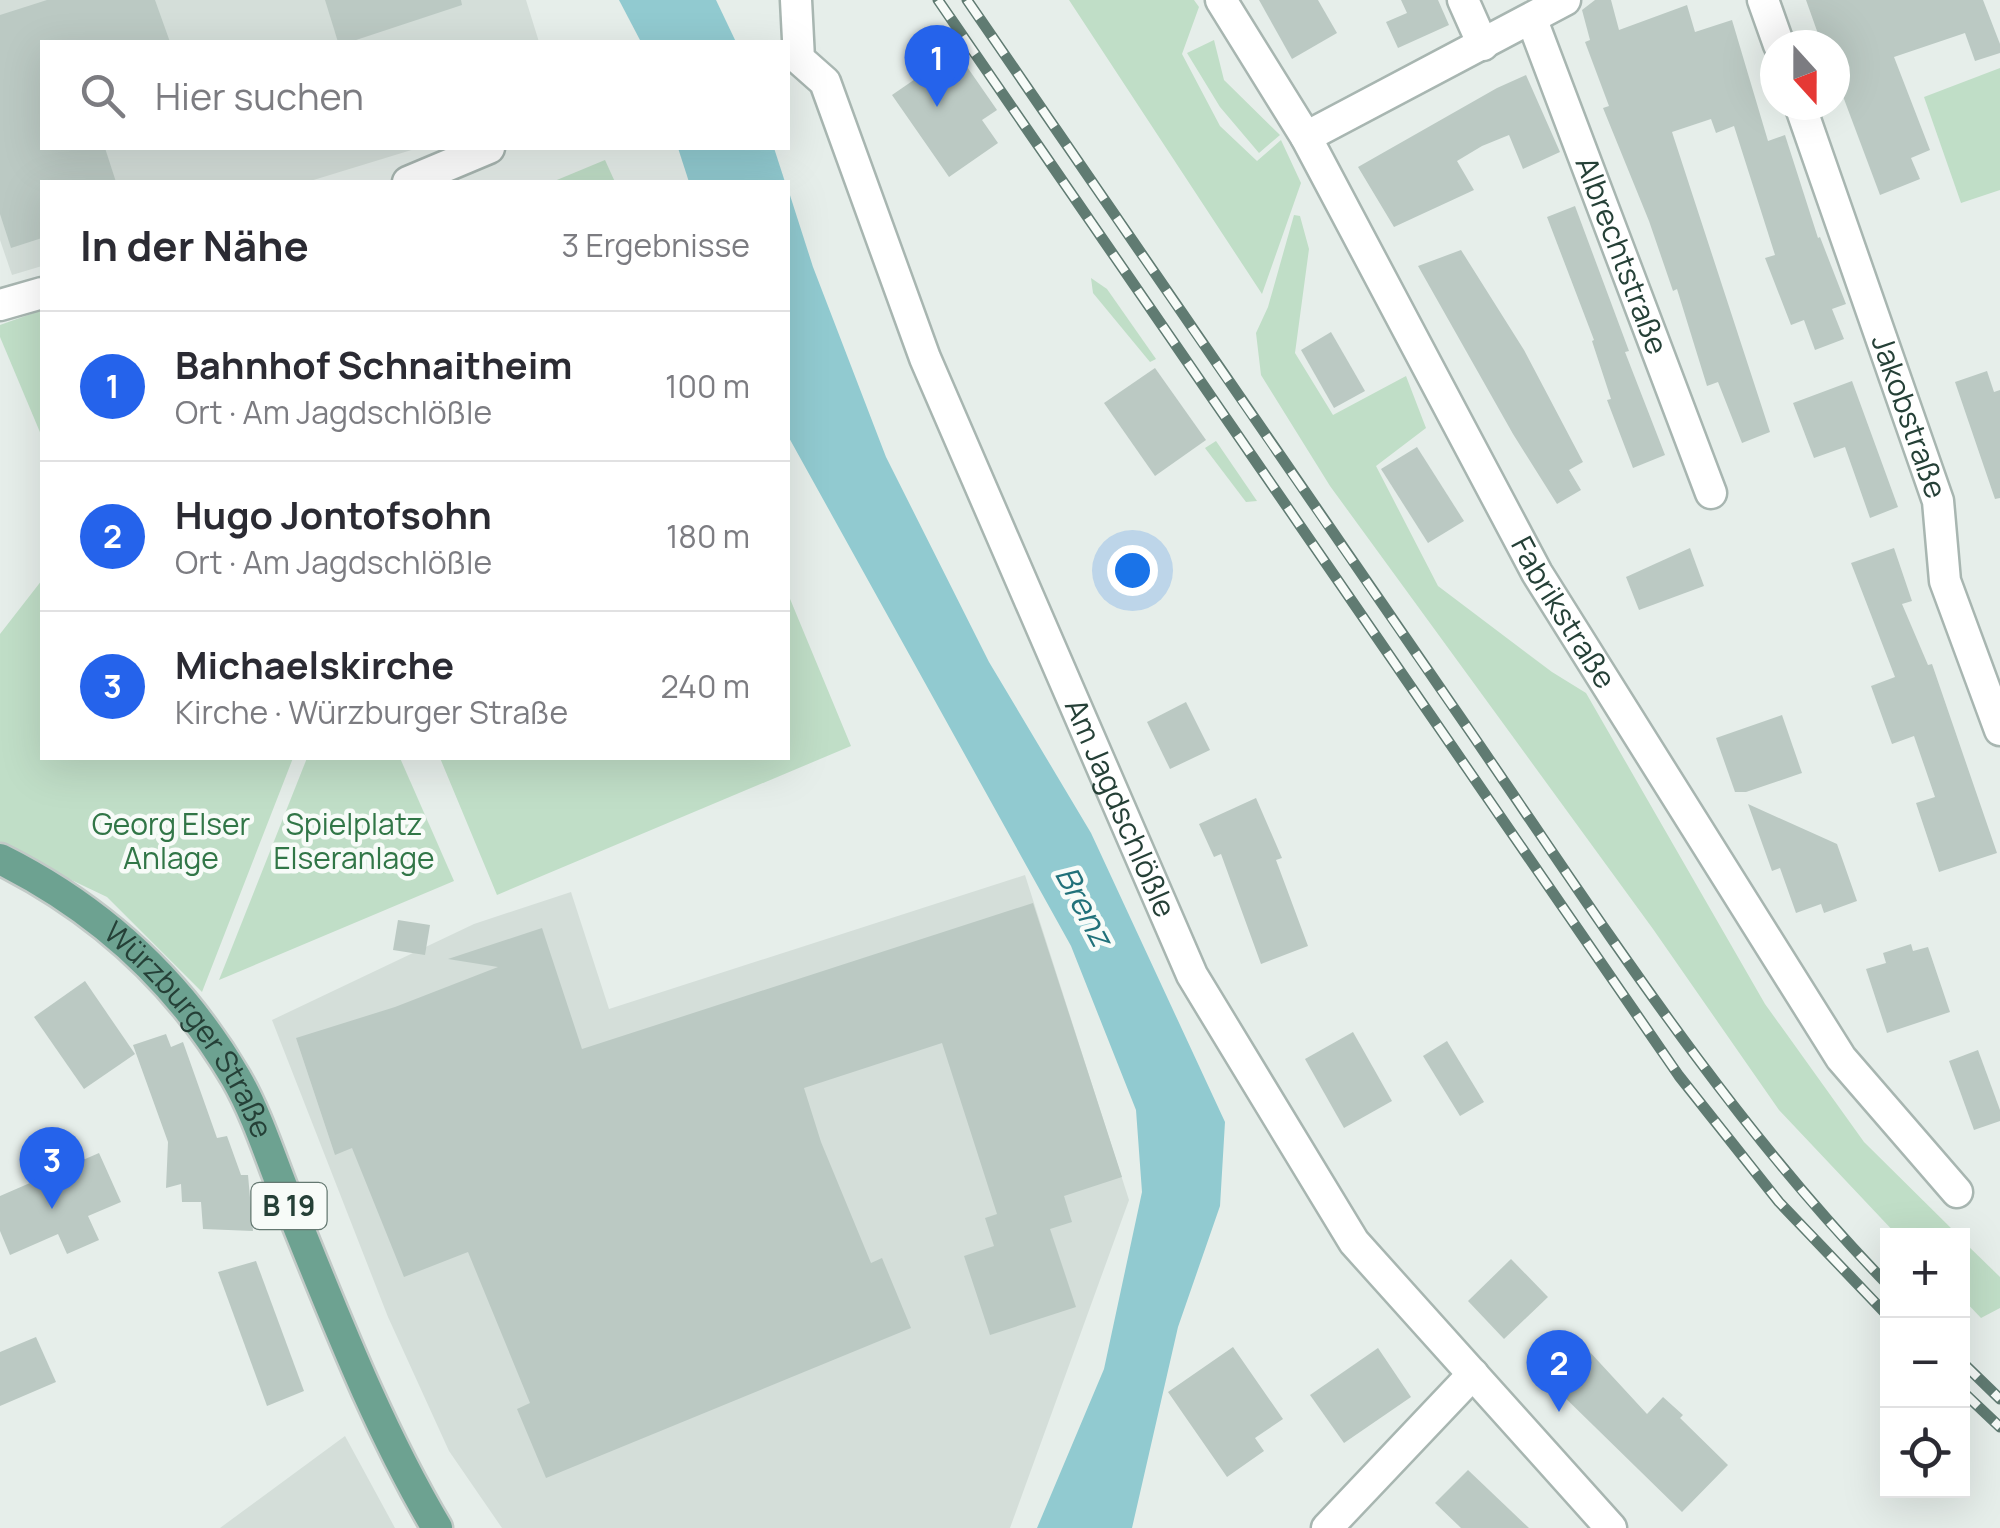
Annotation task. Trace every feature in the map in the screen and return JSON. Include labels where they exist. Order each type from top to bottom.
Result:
[{"type":"main road","name":"Würzburger Straße","points":[[0,860],[92,913],[142,957],[186,1007],[237,1079],[376,1414],[437,1528]]},
{"type":"street","name":"Am Jagdschlößle","points":[[796,0],[793,60],[825,82],[925,358],[1192,975],[1354,1242],[1612,1528]]},
{"type":"street","name":"Fabrikstraße","points":[[1221,0],[1306,137],[1537,573],[1841,1058],[1958,1192]]},
{"type":"street","points":[[1463,0],[1484,45]]},
{"type":"street","points":[[1306,137],[1564,0]]},
{"type":"street","points":[[1763,0],[1774,30]]},
{"type":"street","name":"Albrechtstraße","points":[[1532,20],[1711,493]]},
{"type":"street","name":"Jakobstraße","points":[[1805,120],[1938,501],[1945,582],[2000,730]]},
{"type":"street","points":[[413,180],[484,150]]},
{"type":"street","points":[[0,304],[40,293]]},
{"type":"street","points":[[1327,1528],[1473,1374]]},
{"type":"shaded area","points":[[0,0],[526,0],[538,40],[40,40],[40,150],[411,150],[314,180],[40,180],[40,267],[12,275],[0,240]]},
{"type":"shaded area","points":[[1025,875],[1129,1200],[1010,1528],[502,1528],[449,1451],[388,1317],[272,1020],[474,924],[571,892],[609,1009]]},
{"type":"shaded area","points":[[345,1436],[395,1528],[220,1528]]},
{"type":"green space","points":[[1069,0],[1194,0],[1199,7],[1182,54],[1220,126],[1257,161],[1281,140],[1301,183],[1262,294]]},
{"type":"green space","points":[[1214,40],[1224,80],[1280,135],[1259,153],[1220,107],[1187,53]]},
{"type":"green space","points":[[2000,68],[2000,190],[1961,203],[1924,97]]},
{"type":"green space","points":[[605,160],[614,180],[557,180]]},
{"type":"green space","points":[[1294,215],[1300,216],[1309,249],[1295,353],[1333,415],[1406,376],[1426,428],[1376,466],[1438,586],[1586,693],[1765,1004],[1864,1142],[1951,1228],[1890,1228],[1779,1110],[1653,929],[1330,486],[1261,375],[1256,333],[1268,307]]},
{"type":"green space","points":[[1091,278],[1107,289],[1156,359],[1150,362],[1093,293]]},
{"type":"green space","points":[[40,311],[40,432],[0,337],[0,325]]},
{"type":"green space","points":[[1216,441],[1257,501],[1246,502],[1205,448]]},
{"type":"green space","name":"Georg Elser Anlage","points":[[40,583],[40,760],[292,760],[202,992],[107,897],[0,846],[0,634]]},
{"type":"green space","points":[[790,599],[851,746],[497,895],[441,760],[790,760]]},
{"type":"green space","name":"Spielplatz Elseranlage","points":[[306,760],[401,760],[454,881],[219,980]]},
{"type":"green space","points":[[1970,1248],[2000,1277],[2000,1308],[1981,1318],[1970,1306]]},
{"type":"water","points":[[619,0],[716,0],[735,40],[640,40]]},
{"type":"water","points":[[679,150],[775,150],[784,180],[688,180]]},
{"type":"water","name":"Brenz","points":[[790,195],[813,267],[886,457],[989,662],[1091,833],[1225,1122],[1220,1206],[1178,1327],[1132,1528],[1037,1528],[1104,1369],[1142,1192],[1136,1110],[1071,946],[790,440]]},
{"type":"building","points":[[47,0],[155,0],[169,40],[40,40],[40,150],[106,150],[115,180],[40,180],[40,239],[11,248],[0,214],[0,15]]},
{"type":"building","points":[[325,0],[461,0],[462,5],[356,40],[337,40]]},
{"type":"building","points":[[1259,0],[1318,0],[1337,33],[1292,59]]},
{"type":"building","points":[[1401,0],[1438,0],[1449,25],[1398,48],[1386,22],[1407,13]]},
{"type":"building","points":[[1595,0],[1611,0],[1619,30],[1687,5],[1695,32],[1732,20],[1768,141],[1785,135],[1818,238],[1846,304],[1832,309],[1844,339],[1815,350],[1804,320],[1791,325],[1765,258],[1775,255],[1734,126],[1716,133],[1711,119],[1672,132],[1770,432],[1742,443],[1718,382],[1707,386],[1677,289],[1673,291],[1603,108],[1609,106],[1585,42],[1590,40],[1582,10]]},
{"type":"building","points":[[1806,0],[1983,0],[2000,53],[1975,61],[1965,33],[1894,57],[1930,150],[1911,158],[1920,179],[1880,195],[1850,115],[1850,30],[1817,30]]},
{"type":"building","points":[[956,51],[997,110],[982,120],[998,143],[949,177],[892,95]]},
{"type":"building","points":[[1526,75],[1560,152],[1523,169],[1509,135],[1482,146],[1457,161],[1474,190],[1394,227],[1358,167]]},
{"type":"building","points":[[1575,206],[1665,455],[1633,468],[1607,400],[1611,399],[1594,340],[1547,217]]},
{"type":"building","points":[[1461,250],[1524,350],[1583,462],[1569,470],[1581,490],[1557,504],[1418,266]]},
{"type":"building","points":[[1331,332],[1365,391],[1334,408],[1301,350]]},
{"type":"building","points":[[1155,368],[1206,440],[1155,476],[1104,403]]},
{"type":"building","points":[[1987,371],[1994,392],[2000,390],[2000,498],[1995,499],[1955,382]]},
{"type":"building","points":[[1852,381],[1898,507],[1870,518],[1845,447],[1814,458],[1793,403]]},
{"type":"building","points":[[1417,447],[1464,521],[1428,543],[1381,469]]},
{"type":"building","points":[[1690,548],[1704,586],[1639,610],[1626,577]]},
{"type":"building","points":[[1894,548],[1912,601],[1902,604],[1928,665],[1932,664],[1997,853],[1939,872],[1916,803],[1935,797],[1914,736],[1892,744],[1871,686],[1895,677],[1851,563]]},
{"type":"building","points":[[1186,702],[1210,750],[1170,769],[1147,722]]},
{"type":"building","points":[[1782,715],[1802,773],[1746,792],[1735,792],[1716,738]]},
{"type":"building","points":[[1256,798],[1282,858],[1276,860],[1308,946],[1261,964],[1221,854],[1214,857],[1199,824]]},
{"type":"building","points":[[1748,804],[1837,844],[1857,901],[1824,913],[1821,904],[1796,913],[1780,868],[1772,871]]},
{"type":"building","points":[[1033,903],[1122,1177],[1064,1196],[1072,1222],[1050,1229],[1076,1307],[990,1335],[964,1256],[994,1246],[985,1218],[997,1214],[942,1043],[804,1088],[821,1142],[871,1263],[882,1258],[911,1328],[546,1478],[517,1409],[530,1403],[468,1252],[404,1277],[352,1148],[335,1155],[296,1038],[395,1007],[498,967],[448,959],[542,928],[582,1049]]},
{"type":"building","points":[[398,920],[430,925],[425,955],[393,950]]},
{"type":"building","points":[[1911,944],[1913,951],[1928,947],[1950,1012],[1887,1033],[1866,969],[1886,963],[1883,953]]},
{"type":"building","points":[[85,981],[135,1054],[84,1089],[34,1017]]},
{"type":"building","points":[[1353,1032],[1392,1101],[1344,1128],[1305,1059]]},
{"type":"building","points":[[166,1034],[171,1047],[183,1042],[217,1138],[227,1136],[241,1175],[248,1175],[253,1231],[203,1229],[201,1202],[182,1202],[181,1184],[166,1188],[168,1142],[133,1045]]},
{"type":"building","points":[[1447,1041],[1484,1102],[1460,1116],[1423,1056]]},
{"type":"building","points":[[1978,1050],[2000,1110],[2000,1121],[1974,1130],[1949,1061]]},
{"type":"building","points":[[99,1153],[121,1202],[88,1216],[99,1240],[67,1254],[58,1234],[10,1255],[0,1231],[0,1196]]},
{"type":"building","points":[[1511,1259],[1548,1297],[1504,1339],[1468,1301]]},
{"type":"building","points":[[256,1261],[304,1391],[267,1406],[218,1272]]},
{"type":"building","points":[[36,1337],[56,1382],[0,1406],[0,1352]]},
{"type":"building","points":[[1233,1347],[1283,1419],[1255,1438],[1264,1451],[1227,1477],[1168,1392]]},
{"type":"building","points":[[1378,1348],[1411,1397],[1344,1443],[1310,1395]]},
{"type":"building","points":[[1588,1350],[1647,1414],[1663,1397],[1728,1465],[1682,1512],[1551,1384]]},
{"type":"building","points":[[1468,1470],[1529,1528],[1461,1528],[1435,1503]]},
{"type":"railway","points":[[938,0],[1679,1076],[1779,1202],[1880,1308]]},
{"type":"railway","points":[[967,0],[1670,1022],[1775,1157],[1880,1276]]},
{"type":"railway","points":[[1970,1370],[2000,1399]]},
{"type":"railway","points":[[1970,1399],[2000,1427]]},
{"type":"place","name":"Bahnhof Schnaitheim","points":[[937,107]]},
{"type":"place","name":"Michaelskirche","points":[[52,1209]]},
{"type":"place","name":"Hugo Jontofsohn","points":[[1559,1412]]}]
